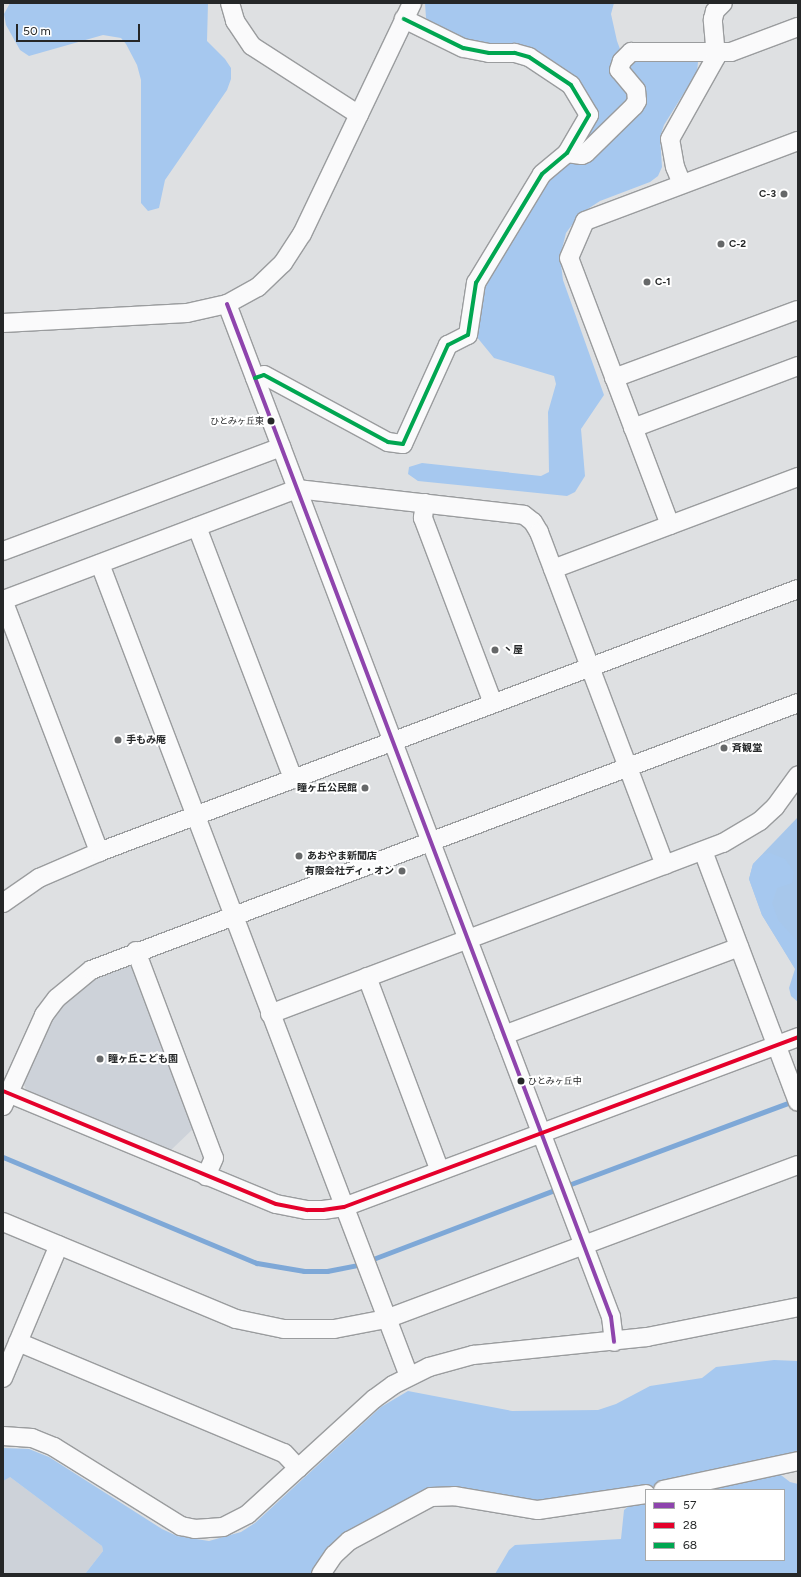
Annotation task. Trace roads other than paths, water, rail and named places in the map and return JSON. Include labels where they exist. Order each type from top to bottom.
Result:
[{"type":"street","points":[[230,3],[235,21],[252,46],[359,115]]},
{"type":"street","points":[[682,184],[675,167],[670,139],[714,62],[716,52],[712,19],[715,11],[723,3]]},
{"type":"street","points":[[3,323],[187,313],[227,304],[267,280],[294,249],[408,11],[464,48],[489,53],[522,54],[571,85],[589,115],[567,153],[542,174],[476,283],[468,335],[448,345],[403,444],[388,442],[264,375],[255,378]]},
{"type":"street","points":[[567,153],[582,155],[586,153],[634,106],[637,101],[636,90],[619,70],[626,56],[637,51],[731,52],[798,27]]},
{"type":"street","points":[[670,525],[569,258],[585,221],[798,141]]},
{"type":"street","points":[[227,304],[611,1317],[614,1342]]},
{"type":"street","points":[[614,378],[798,310]]},
{"type":"street","points":[[634,428],[798,366]]},
{"type":"street","points":[[3,551],[281,447]]},
{"type":"street","points":[[553,569],[798,477]]},
{"type":"street","points":[[99,852],[3,600],[297,489],[524,515],[536,527],[665,865]]},
{"type":"street","points":[[425,503],[423,518],[493,703]]},
{"type":"street","points":[[197,527],[293,778]]},
{"type":"street","points":[[100,564],[386,1319],[409,1376]]},
{"type":"street","points":[[5,895],[39,878],[99,852],[798,589]]},
{"type":"street","points":[[798,703],[136,951],[91,970],[57,998],[33,1034],[5,1097],[291,1208],[315,1210],[344,1207],[798,1037]]},
{"type":"street","points":[[270,1014],[703,851],[742,833],[760,821],[775,807],[798,775]]},
{"type":"street","points":[[703,851],[798,1102]]},
{"type":"street","points":[[504,1035],[739,947]]},
{"type":"street","points":[[136,951],[214,1158],[206,1176]]},
{"type":"street","points":[[367,977],[440,1171]]},
{"type":"street","points":[[3,1222],[236,1319],[260,1325],[309,1330],[359,1326],[386,1319],[798,1164]]},
{"type":"street","points":[[3,1378],[59,1245]]},
{"type":"street","points":[[3,1436],[32,1438],[54,1447],[168,1519],[195,1529],[223,1527],[236,1522],[374,1399],[409,1376],[443,1362],[473,1355],[614,1342],[798,1307]]},
{"type":"street","points":[[18,1342],[284,1453],[298,1468]]},
{"type":"street","points":[[668,1489],[798,1461]]},
{"type":"street","points":[[321,1574],[334,1555],[349,1541],[431,1497],[454,1496],[538,1510],[645,1494]]},
{"type":"waterway","points":[[571,1184],[790,1102]]},
{"type":"waterway","points":[[3,1157],[257,1263],[304,1271],[327,1271],[358,1265]]},
{"type":"waterway","points":[[373,1259],[552,1191]]},
{"type":"place","name":"C-3","points":[[784,194]]},
{"type":"place","name":"C-2","points":[[721,244]]},
{"type":"place","name":"C-1","points":[[647,282]]},
{"type":"place","name":"ひとみヶ丘東","points":[[271,421]]},
{"type":"place","name":"丶屋","points":[[495,650]]},
{"type":"place","name":"手もみ庵","points":[[118,740]]},
{"type":"place","name":"斉観堂","points":[[724,748]]},
{"type":"place","name":"瞳ヶ丘公民館","points":[[365,788]]},
{"type":"place","name":"あおやま新聞店","points":[[299,856]]},
{"type":"place","name":"有限会社ディ・オン","points":[[402,871]]},
{"type":"place","name":"瞳ヶ丘こども園","points":[[100,1059]]},
{"type":"place","name":"ひとみヶ丘中","points":[[521,1081]]}]
